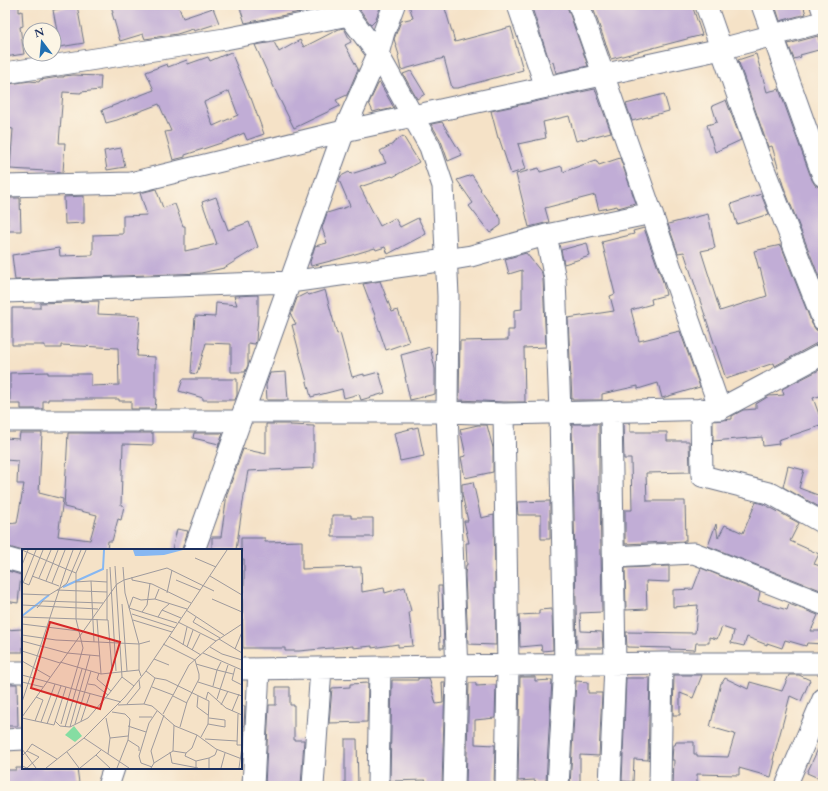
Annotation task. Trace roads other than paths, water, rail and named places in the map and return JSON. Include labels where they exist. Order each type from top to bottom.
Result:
[{"type":"street","points":[[194,549],[344,132],[378,54],[394,5]]},
{"type":"street","points":[[518,5],[546,87]]},
{"type":"street","points":[[579,5],[652,213],[710,409],[702,476],[772,494],[823,523]]},
{"type":"street","points":[[706,5],[757,151],[823,320]]},
{"type":"street","points":[[762,5],[823,176]]},
{"type":"street","points":[[821,5],[823,11]]},
{"type":"street","points":[[5,73],[225,40],[345,10],[378,54],[430,147],[442,186],[448,296],[447,412],[457,666],[454,786]]},
{"type":"street","points":[[5,186],[131,183],[412,116],[721,49],[823,22]]},
{"type":"street","points":[[5,292],[290,282],[471,256],[546,235],[652,213]]},
{"type":"street","points":[[546,235],[555,279],[560,412],[565,665],[558,786]]},
{"type":"street","points":[[5,421],[447,412],[504,414],[710,409],[823,354]]},
{"type":"street","points":[[610,786],[615,664],[611,411]]},
{"type":"street","points":[[504,414],[508,666],[506,786]]},
{"type":"street","points":[[613,557],[694,553],[823,604]]},
{"type":"street","points":[[5,558],[22,563]]},
{"type":"street","points":[[660,786],[662,663]]},
{"type":"street","points":[[253,786],[250,669],[662,663],[823,663]]},
{"type":"street","points":[[378,786],[380,667]]},
{"type":"street","points":[[313,786],[321,668]]},
{"type":"street","points":[[5,672],[22,672]]},
{"type":"street","points":[[786,786],[823,699]]},
{"type":"street","points":[[5,740],[22,738]]},
{"type":"street","points":[[108,786],[114,769]]}]
